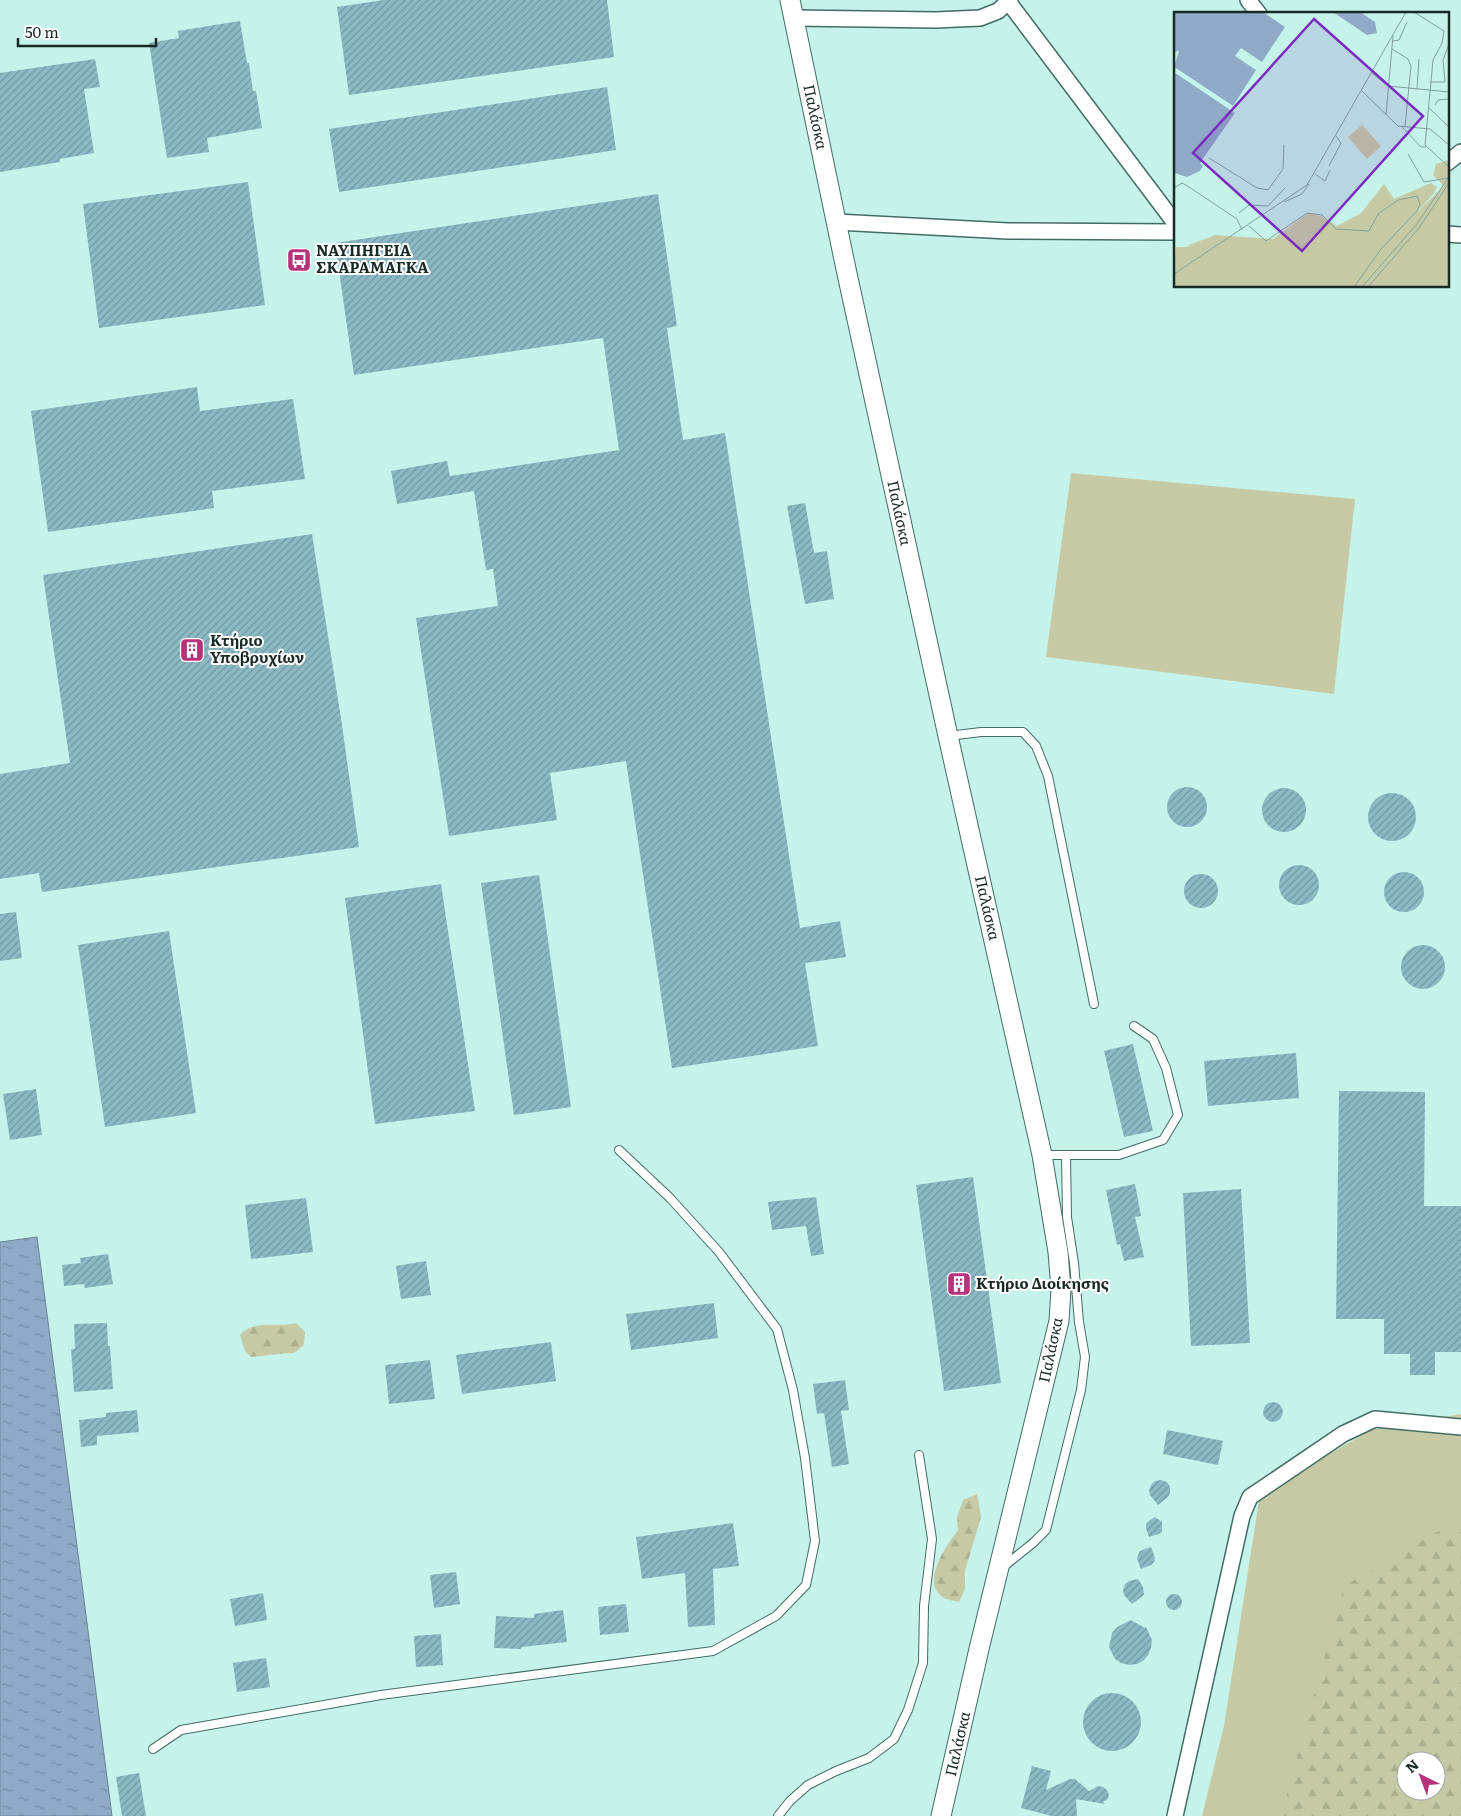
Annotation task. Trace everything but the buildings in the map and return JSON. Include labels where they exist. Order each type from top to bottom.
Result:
[{"type":"street","points":[[792,9],[936,20],[980,18],[998,11],[1009,0],[1174,222]]},
{"type":"street","points":[[1248,0],[1257,12]]},
{"type":"street","name":"Παλάσκα","points":[[792,9],[836,222],[948,736],[1042,1155],[1058,1252],[1061,1289],[1059,1320],[941,1816]]},
{"type":"street","points":[[1448,163],[1461,152]]},
{"type":"street","points":[[836,222],[1008,231],[1174,232]]},
{"type":"street","points":[[1448,234],[1461,235]]},
{"type":"street","points":[[1175,1816],[1242,1516],[1250,1497],[1343,1434],[1375,1419],[1461,1427]]},
{"type":"lane","points":[[948,736],[981,732],[1024,732],[1036,746],[1048,776],[1094,1004]]},
{"type":"lane","points":[[1042,1155],[1119,1155],[1163,1140],[1178,1115],[1166,1068],[1153,1039],[1134,1026]]},
{"type":"lane","points":[[152,1749],[181,1730],[372,1696],[713,1651],[776,1616],[806,1585],[815,1541],[812,1513],[793,1390],[777,1329],[719,1252],[670,1198],[619,1150]]},
{"type":"lane","points":[[998,1570],[1033,1543],[1046,1530],[1081,1390],[1085,1357],[1066,1217],[1066,1155]]},
{"type":"lane","points":[[778,1816],[790,1801],[808,1785],[869,1758],[894,1739],[908,1710],[923,1664],[924,1606],[932,1539],[919,1455]]},
{"type":"green space","points":[[1071,473],[1355,499],[1334,694],[1046,657]]},
{"type":"green space","points":[[296,1323],[305,1332],[304,1345],[294,1353],[251,1357],[245,1351],[240,1335],[246,1330],[259,1325]]},
{"type":"green space","points":[[1461,1414],[1461,1816],[1202,1816],[1224,1726],[1260,1494],[1371,1430]]},
{"type":"green space","points":[[977,1494],[981,1517],[965,1571],[965,1589],[959,1602],[949,1600],[937,1591],[934,1583],[935,1574],[942,1554],[958,1530],[957,1518],[963,1500]]},
{"type":"green space","points":[[1461,1518],[1461,1816],[1281,1816],[1344,1586]]},
{"type":"water","points":[[37,1237],[112,1816],[0,1816],[0,1242]]},
{"type":"place","name":"ΝΑΥΠΗΓΕΙΑ ΣΚΑΡΑΜΑΓΚΑ","points":[[299,260]]},
{"type":"place","name":"Κτήριο Υποβρυχίων","points":[[192,650]]},
{"type":"place","name":"Κτήριο Διοίκησης","points":[[959,1284]]}]
